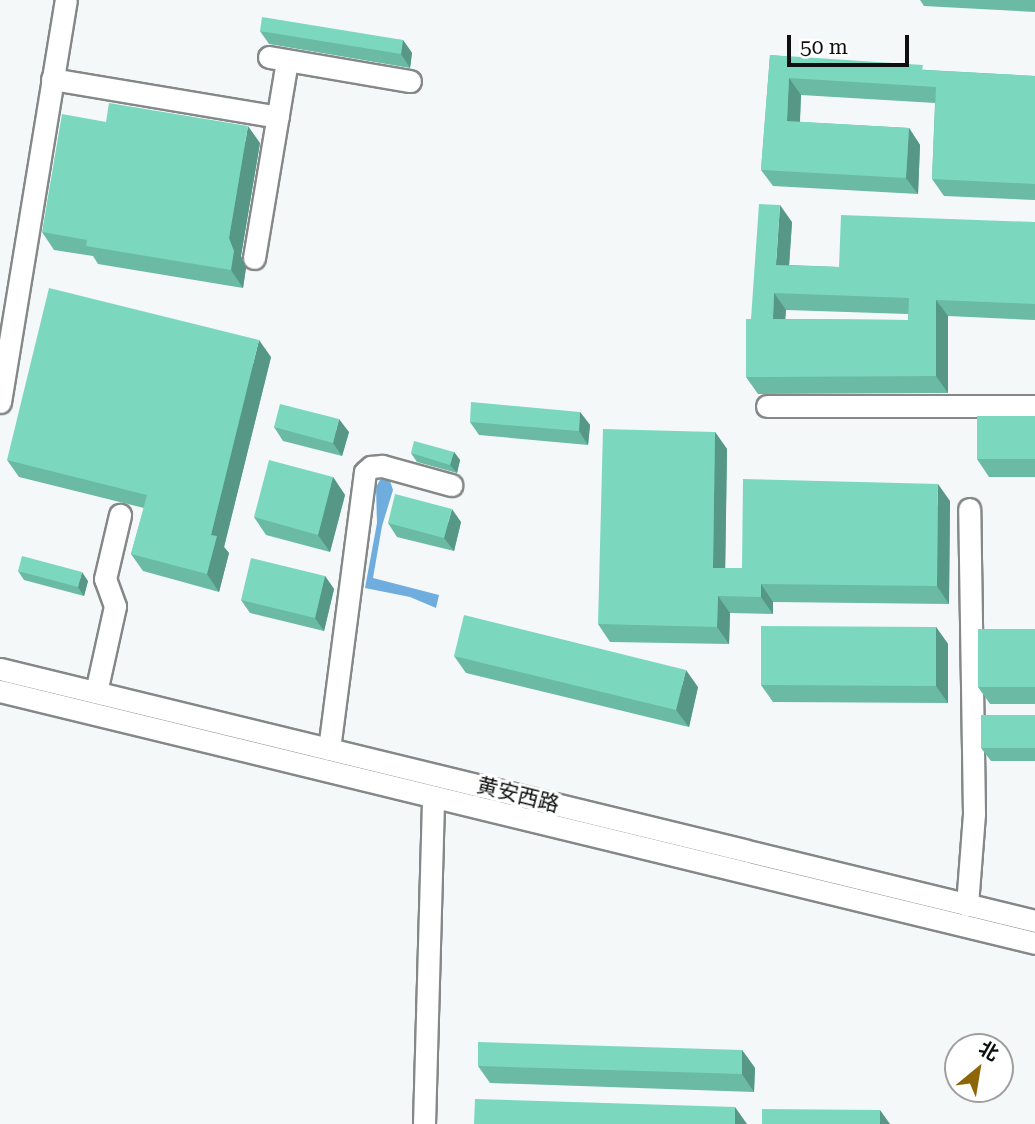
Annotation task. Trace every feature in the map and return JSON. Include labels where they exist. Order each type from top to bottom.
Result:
[{"type":"street","points":[[0,402],[66,0]]},
{"type":"street","points":[[254,258],[278,117],[278,59],[410,81]]},
{"type":"street","points":[[52,79],[278,117]]},
{"type":"street","points":[[768,406],[1035,406]]},
{"type":"street","points":[[329,749],[365,472],[371,467],[382,466],[451,485]]},
{"type":"street","points":[[967,905],[974,813],[969,509]]},
{"type":"street","points":[[96,692],[115,606],[105,579],[120,515]]},
{"type":"street","name":"黄安西路","points":[[0,669],[1035,921]]},
{"type":"street","name":"黄安西路","points":[[0,691],[1035,943]]},
{"type":"street","points":[[424,1124],[433,797]]},
{"type":"water","points":[[380,480],[390,481],[393,490],[382,526],[373,578],[439,595],[436,608],[410,597],[365,588],[377,523],[376,487]]},
{"type":"building","points":[[262,17],[403,40],[401,54],[260,31]]},
{"type":"building","points":[[770,55],[923,65],[922,70],[1035,76],[1035,184],[932,179],[936,87],[789,78],[787,121],[909,128],[906,178],[761,170]]},
{"type":"building","points":[[109,103],[248,126],[229,238],[234,251],[231,270],[86,246],[87,240],[42,232],[62,114],[106,122]]},
{"type":"building","points":[[759,204],[780,205],[776,265],[839,267],[841,215],[1035,222],[1035,304],[936,300],[936,376],[746,377],[746,319],[751,319]],"holes":[[[774,293],[909,298],[908,320],[773,319]]]},
{"type":"building","points":[[49,288],[259,340],[211,535],[217,536],[207,574],[131,554],[147,495],[7,460]]},
{"type":"building","points":[[471,402],[580,412],[579,431],[470,422]]},
{"type":"building","points":[[280,404],[339,419],[333,443],[274,427]]},
{"type":"building","points":[[977,416],[1035,416],[1035,459],[977,459]]},
{"type":"building","points":[[603,429],[715,432],[713,568],[742,568],[743,479],[938,484],[937,586],[761,584],[761,597],[718,596],[717,627],[598,624]]},
{"type":"building","points":[[414,441],[454,452],[450,465],[411,453]]},
{"type":"building","points":[[269,460],[333,477],[318,535],[254,517]]},
{"type":"building","points":[[395,494],[452,509],[444,538],[388,523]]},
{"type":"building","points":[[22,556],[82,572],[78,587],[18,571]]},
{"type":"building","points":[[251,558],[325,576],[315,618],[241,600]]},
{"type":"building","points":[[464,615],[686,670],[676,710],[454,656]]},
{"type":"building","points":[[761,626],[936,627],[936,686],[761,685]]},
{"type":"building","points":[[978,629],[1035,629],[1035,687],[978,687]]},
{"type":"building","points":[[981,715],[1035,715],[1035,748],[981,748]]},
{"type":"building","points":[[478,1042],[742,1050],[742,1074],[478,1066]]},
{"type":"building","points":[[475,1099],[735,1107],[735,1124],[474,1124]]},
{"type":"building","points":[[762,1109],[880,1110],[880,1124],[762,1124]]}]
